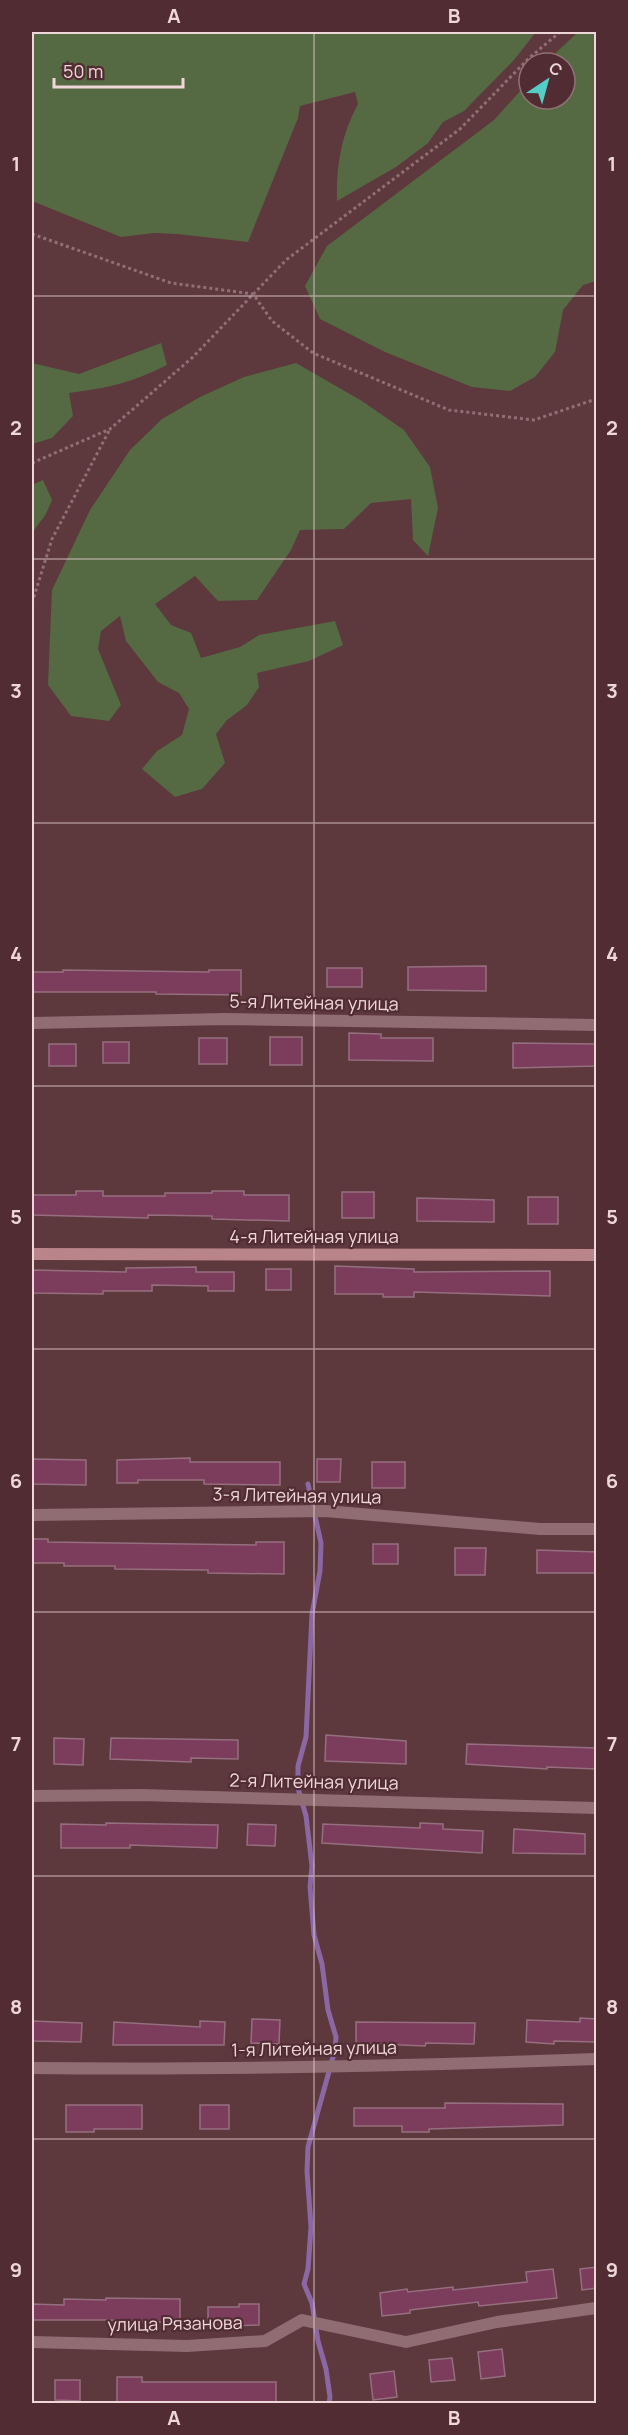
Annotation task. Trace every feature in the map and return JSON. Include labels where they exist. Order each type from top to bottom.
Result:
[{"type":"street","name":"5-я Литейная улица","points":[[32,1023],[225,1018],[597,1025]]},
{"type":"street","name":"4-я Литейная улица","points":[[32,1254],[597,1255]]},
{"type":"street","name":"3-я Литейная улица","points":[[32,1515],[325,1511],[540,1529],[597,1529]]},
{"type":"street","name":"2-я Литейная улица","points":[[32,1796],[140,1795],[597,1808]]},
{"type":"street","name":"1-я Литейная улица","points":[[32,2068],[164,2069],[426,2065],[597,2059]]},
{"type":"street","name":"улица Рязанова","points":[[32,2342],[187,2346],[266,2341],[302,2320],[406,2342],[497,2322],[597,2308]]},
{"type":"path","points":[[32,463],[110,429],[193,357],[286,260],[460,129],[528,59],[560,32]]},
{"type":"path","points":[[32,234],[171,283],[253,294],[272,321],[313,353],[449,410],[534,420],[597,399]]},
{"type":"path","points":[[32,603],[52,539],[110,429]]},
{"type":"green space","points":[[32,32],[536,32],[521,51],[517,51],[514,60],[464,111],[443,122],[428,143],[396,167],[337,201],[337,175],[341,151],[347,127],[358,104],[355,92],[300,106],[298,118],[248,242],[154,233],[121,237],[32,201]]},
{"type":"green space","points":[[578,32],[596,32],[596,281],[583,285],[563,310],[555,352],[535,377],[510,391],[472,387],[385,352],[320,319],[305,286],[327,246],[494,120],[517,94],[517,111],[577,111],[577,51],[558,51]]},
{"type":"green space","points":[[161,343],[167,365],[119,384],[69,393],[73,416],[52,438],[32,444],[32,363],[79,374]]},
{"type":"green space","points":[[296,363],[362,401],[404,430],[430,467],[438,508],[428,556],[413,540],[411,499],[371,503],[344,529],[300,530],[291,550],[257,600],[218,601],[195,576],[155,604],[171,625],[191,633],[201,658],[240,647],[259,635],[335,621],[343,645],[309,661],[257,673],[259,687],[247,705],[227,720],[216,734],[225,763],[202,789],[175,797],[142,769],[157,751],[182,735],[189,709],[179,693],[158,682],[126,641],[120,616],[101,631],[98,649],[121,705],[109,721],[71,716],[48,685],[52,590],[90,510],[130,450],[162,419],[200,397],[244,377]]},
{"type":"green space","points":[[43,480],[52,500],[46,514],[32,533],[32,485]]},
{"type":"building","points":[[486,966],[486,991],[408,990],[408,967]]},
{"type":"building","points":[[327,968],[362,968],[362,987],[327,987]]},
{"type":"building","points":[[63,970],[209,972],[209,970],[241,970],[241,995],[32,992],[32,972],[63,972]]},
{"type":"building","points":[[349,1033],[381,1034],[381,1038],[433,1038],[433,1061],[349,1060]]},
{"type":"building","points":[[270,1037],[302,1037],[302,1065],[270,1065]]},
{"type":"building","points":[[199,1038],[227,1038],[227,1064],[199,1064]]},
{"type":"building","points":[[103,1042],[129,1042],[129,1063],[103,1063]]},
{"type":"building","points":[[513,1043],[597,1044],[597,1066],[513,1068]]},
{"type":"building","points":[[49,1044],[76,1044],[76,1066],[49,1066]]},
{"type":"building","points":[[76,1191],[103,1191],[103,1196],[165,1196],[165,1193],[212,1193],[212,1191],[244,1191],[244,1195],[289,1195],[289,1221],[212,1219],[212,1216],[148,1215],[148,1218],[32,1215],[32,1195],[76,1195]]},
{"type":"building","points":[[342,1192],[374,1192],[374,1218],[342,1218]]},
{"type":"building","points":[[528,1197],[558,1197],[558,1224],[528,1224]]},
{"type":"building","points":[[417,1198],[494,1200],[494,1222],[417,1221]]},
{"type":"building","points":[[335,1266],[414,1269],[414,1272],[550,1271],[550,1296],[414,1292],[414,1297],[383,1297],[383,1294],[335,1294]]},
{"type":"building","points":[[196,1267],[196,1272],[234,1272],[234,1291],[208,1291],[208,1286],[152,1285],[152,1291],[103,1291],[103,1294],[32,1293],[32,1270],[126,1272],[126,1268]]},
{"type":"building","points":[[266,1269],[291,1269],[291,1290],[266,1290]]},
{"type":"building","points":[[190,1458],[190,1462],[280,1462],[280,1485],[204,1484],[204,1480],[138,1480],[138,1483],[117,1483],[117,1460]]},
{"type":"building","points":[[32,1459],[86,1460],[86,1485],[32,1484]]},
{"type":"building","points":[[317,1459],[341,1459],[340,1482],[317,1482]]},
{"type":"building","points":[[372,1462],[405,1462],[405,1488],[372,1488]]},
{"type":"building","points":[[32,1539],[48,1539],[48,1542],[256,1545],[256,1542],[284,1542],[284,1574],[115,1569],[115,1566],[64,1566],[64,1563],[32,1563]]},
{"type":"building","points":[[373,1544],[398,1544],[398,1564],[373,1564]]},
{"type":"building","points":[[455,1548],[486,1548],[485,1575],[455,1575]]},
{"type":"building","points":[[537,1550],[597,1552],[597,1573],[537,1573]]},
{"type":"building","points":[[326,1735],[406,1741],[406,1764],[325,1761]]},
{"type":"building","points":[[54,1738],[84,1739],[83,1765],[54,1764]]},
{"type":"building","points":[[111,1738],[238,1740],[238,1759],[191,1758],[191,1762],[110,1759]]},
{"type":"building","points":[[467,1744],[597,1748],[597,1769],[547,1767],[547,1769],[466,1764]]},
{"type":"building","points":[[106,1823],[218,1825],[217,1848],[130,1845],[130,1848],[61,1848],[61,1824],[106,1825]]},
{"type":"building","points":[[420,1823],[443,1824],[443,1829],[483,1831],[482,1853],[322,1843],[323,1824],[420,1828]]},
{"type":"building","points":[[248,1824],[276,1825],[275,1846],[247,1845]]},
{"type":"building","points":[[514,1829],[585,1834],[585,1854],[513,1853]]},
{"type":"building","points":[[580,2018],[597,2019],[597,2042],[554,2041],[554,2044],[526,2042],[527,2020],[580,2022]]},
{"type":"building","points":[[252,2019],[280,2020],[279,2044],[251,2043]]},
{"type":"building","points":[[32,2021],[82,2023],[81,2042],[32,2041]]},
{"type":"building","points":[[200,2021],[225,2022],[224,2045],[113,2045],[114,2022],[200,2027]]},
{"type":"building","points":[[356,2022],[475,2023],[474,2044],[426,2043],[425,2046],[356,2043]]},
{"type":"building","points":[[445,2103],[563,2104],[563,2125],[429,2129],[429,2132],[402,2132],[402,2126],[354,2126],[354,2108],[445,2108]]},
{"type":"building","points":[[66,2105],[142,2105],[142,2129],[94,2129],[94,2132],[66,2132]]},
{"type":"building","points":[[200,2105],[229,2105],[229,2129],[200,2129]]},
{"type":"building","points":[[597,2267],[597,2288],[582,2290],[580,2269]]},
{"type":"building","points":[[553,2269],[557,2298],[479,2306],[478,2302],[410,2310],[410,2313],[382,2316],[380,2293],[453,2287],[453,2290],[527,2282],[526,2272]]},
{"type":"building","points":[[106,2298],[180,2299],[180,2323],[32,2320],[32,2304],[64,2305],[64,2299],[106,2300]]},
{"type":"building","points":[[239,2304],[259,2304],[259,2325],[208,2327],[208,2307],[239,2307]]},
{"type":"building","points":[[502,2349],[505,2376],[481,2379],[478,2352]]},
{"type":"building","points":[[452,2358],[455,2380],[431,2382],[429,2360]]},
{"type":"building","points":[[394,2371],[397,2397],[373,2400],[370,2374]]},
{"type":"building","points":[[117,2377],[142,2377],[142,2382],[276,2382],[276,2403],[117,2403]]},
{"type":"building","points":[[55,2380],[80,2380],[80,2401],[55,2400]]},
{"type":"waterway","points":[[308,1484],[321,1543],[320,1571],[312,1614],[306,1737],[298,1766],[298,1788],[306,1816],[312,1866],[310,1887],[314,1935],[322,1964],[328,2010],[336,2037],[335,2050],[308,2147],[307,2171],[311,2227],[308,2269],[304,2284],[312,2303],[318,2341],[326,2369],[329,2404]]}]
